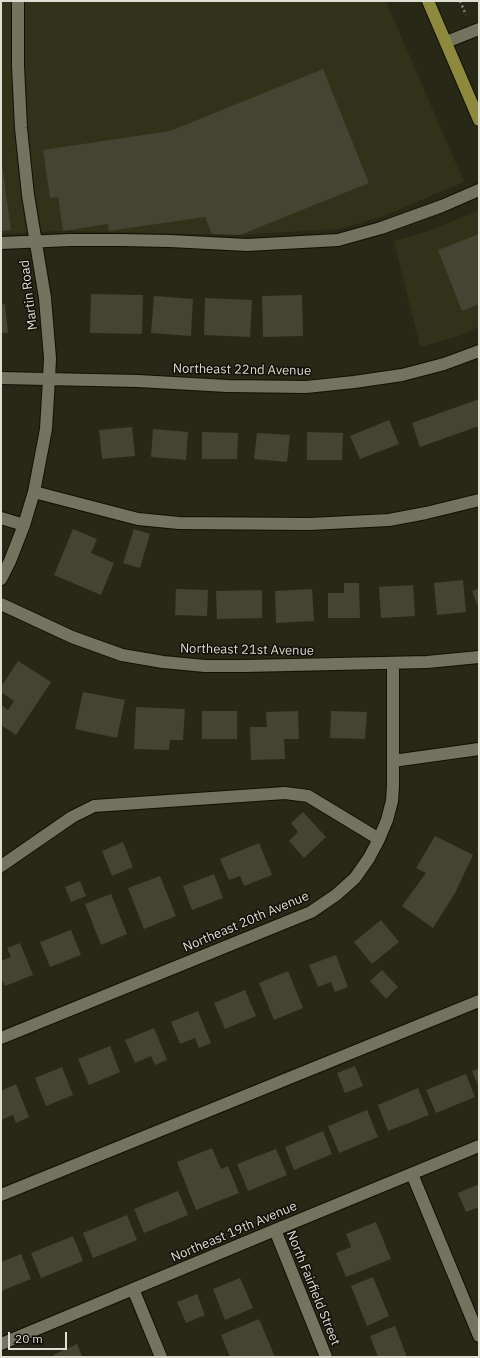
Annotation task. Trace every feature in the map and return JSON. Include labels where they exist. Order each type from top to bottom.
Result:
[{"type":"main road","points":[[428,1],[479,120]]},
{"type":"street","name":"Martin Road","points":[[1,579],[10,561],[24,525],[34,492],[46,430],[50,358],[46,305],[28,195],[21,122],[18,66],[18,1]]},
{"type":"street","points":[[446,42],[479,28]]},
{"type":"street","points":[[1,243],[70,240],[170,241],[247,245],[338,240],[381,228],[442,206],[479,190]]},
{"type":"street","name":"Northeast 22nd Avenue","points":[[1,378],[138,381],[227,386],[306,387],[402,375],[444,364],[479,351]]},
{"type":"street","points":[[34,492],[138,519],[179,523],[310,524],[389,520],[426,514],[479,500]]},
{"type":"street","points":[[1,518],[24,525]]},
{"type":"street","name":"Northeast 21st Avenue","points":[[1,604],[79,640],[122,655],[163,662],[205,666],[245,666],[427,662],[479,657]]},
{"type":"street","name":"Northeast 20th Avenue","points":[[1,1038],[310,912],[336,895],[355,878],[379,840],[387,820],[392,801],[393,663]]},
{"type":"street","points":[[393,761],[479,749]]},
{"type":"street","points":[[1,866],[72,817],[94,806],[285,793],[308,796],[379,840]]},
{"type":"street","points":[[1,1195],[479,1001]]},
{"type":"street","name":"Northeast 19th Avenue","points":[[1,1344],[479,1146]]},
{"type":"street","points":[[412,1174],[479,1336]]},
{"type":"street","name":"North Fairfield Street","points":[[275,1230],[326,1357]]},
{"type":"street","points":[[133,1289],[161,1357]]},
{"type":"path","points":[[460,1],[466,15]]},
{"type":"shaded area","points":[[1,1],[386,1],[464,182],[384,216],[339,229],[240,235],[63,231],[1,234]]},
{"type":"shaded area","points":[[479,210],[479,327],[455,337],[420,347],[394,241],[429,231]]},
{"type":"building","points":[[323,69],[369,183],[240,235],[212,234],[205,217],[109,231],[108,224],[63,231],[58,197],[50,198],[43,150],[170,131]]},
{"type":"building","points":[[1,163],[11,230],[1,231]]},
{"type":"building","points":[[479,234],[479,304],[462,311],[438,250]]},
{"type":"building","points":[[91,294],[143,295],[142,334],[90,333]]},
{"type":"building","points":[[302,295],[303,336],[263,337],[262,296]]},
{"type":"building","points":[[154,296],[193,299],[191,336],[151,333]]},
{"type":"building","points":[[205,298],[252,300],[250,337],[204,335]]},
{"type":"building","points":[[5,304],[8,333],[1,333],[1,305]]},
{"type":"building","points":[[479,399],[479,426],[420,447],[412,423]]},
{"type":"building","points":[[389,420],[399,444],[360,459],[350,436]]},
{"type":"building","points":[[132,427],[135,456],[102,459],[99,430]]},
{"type":"building","points":[[153,429],[188,432],[186,460],[151,457]]},
{"type":"building","points":[[202,432],[238,433],[237,459],[202,459]]},
{"type":"building","points":[[307,432],[343,433],[342,460],[307,460]]},
{"type":"building","points":[[257,433],[290,435],[287,462],[254,459]]},
{"type":"building","points":[[73,529],[97,539],[91,553],[114,563],[101,595],[54,575]]},
{"type":"building","points":[[134,529],[150,534],[140,568],[123,563]]},
{"type":"building","points":[[463,580],[466,612],[437,615],[434,583]]},
{"type":"building","points":[[344,583],[359,583],[360,618],[328,618],[328,593],[344,593]]},
{"type":"building","points":[[413,585],[415,616],[381,618],[379,587]]},
{"type":"building","points":[[479,588],[479,609],[472,591]]},
{"type":"building","points":[[176,589],[208,590],[207,616],[175,615]]},
{"type":"building","points":[[312,589],[314,621],[276,623],[275,591]]},
{"type":"building","points":[[262,590],[262,618],[217,619],[216,591]]},
{"type":"building","points":[[18,661],[51,682],[16,735],[1,725],[1,705],[8,710],[14,701],[1,692],[1,687]]},
{"type":"building","points":[[83,692],[125,700],[117,738],[75,729]]},
{"type":"building","points":[[136,707],[185,709],[183,740],[170,740],[169,750],[134,749]]},
{"type":"building","points":[[202,711],[237,711],[237,739],[202,739]]},
{"type":"building","points":[[298,711],[299,739],[284,739],[285,759],[251,760],[250,727],[267,727],[266,712]]},
{"type":"building","points":[[331,711],[367,712],[365,739],[330,738]]},
{"type":"building","points":[[303,812],[326,837],[304,858],[289,841],[298,832],[291,823]]},
{"type":"building","points":[[435,836],[473,855],[455,893],[433,928],[402,906],[426,873],[416,868]]},
{"type":"building","points":[[123,842],[133,867],[112,876],[102,851]]},
{"type":"building","points":[[259,843],[272,875],[244,886],[240,876],[229,880],[220,859]]},
{"type":"building","points":[[214,874],[223,898],[192,910],[183,886]]},
{"type":"building","points":[[160,876],[176,916],[144,929],[128,888]]},
{"type":"building","points":[[80,881],[86,896],[71,902],[65,887]]},
{"type":"building","points":[[111,894],[127,934],[101,945],[85,904]]},
{"type":"building","points":[[381,920],[399,942],[372,964],[354,942]]},
{"type":"building","points":[[71,930],[81,955],[50,967],[40,942]]},
{"type":"building","points":[[20,943],[33,975],[5,986],[1,978],[1,961],[11,957],[7,948]]},
{"type":"building","points":[[336,955],[348,987],[335,992],[331,982],[318,987],[309,965]]},
{"type":"building","points":[[382,970],[398,987],[386,999],[370,981]]},
{"type":"building","points":[[288,971],[303,1008],[274,1020],[259,983]]},
{"type":"building","points":[[245,990],[256,1016],[225,1029],[214,1003]]},
{"type":"building","points":[[198,1011],[211,1043],[199,1048],[195,1038],[180,1044],[171,1022]]},
{"type":"building","points":[[154,1028],[167,1060],[155,1065],[151,1056],[135,1063],[125,1040]]},
{"type":"building","points":[[110,1046],[120,1072],[89,1085],[78,1059]]},
{"type":"building","points":[[355,1066],[363,1086],[345,1093],[337,1073]]},
{"type":"building","points":[[62,1067],[73,1095],[46,1106],[35,1078]]},
{"type":"building","points":[[479,1068],[479,1088],[472,1071]]},
{"type":"building","points":[[466,1074],[475,1097],[436,1113],[426,1090]]},
{"type":"building","points":[[16,1084],[29,1117],[16,1123],[13,1115],[1,1120],[1,1091]]},
{"type":"building","points":[[418,1088],[429,1115],[388,1131],[378,1105]]},
{"type":"building","points":[[367,1110],[378,1137],[339,1153],[328,1126]]},
{"type":"building","points":[[323,1131],[332,1154],[294,1170],[285,1147]]},
{"type":"building","points":[[212,1148],[221,1169],[228,1166],[239,1193],[196,1210],[177,1162]]},
{"type":"building","points":[[276,1149],[287,1175],[248,1191],[237,1164]]},
{"type":"building","points":[[479,1184],[479,1207],[466,1212],[458,1193]]},
{"type":"building","points":[[178,1191],[188,1215],[144,1233],[134,1209]]},
{"type":"building","points":[[127,1215],[137,1240],[93,1258],[83,1233]]},
{"type":"building","points":[[376,1222],[391,1259],[346,1277],[336,1253],[351,1247],[346,1234]]},
{"type":"building","points":[[73,1236],[83,1261],[41,1278],[31,1253]]},
{"type":"building","points":[[21,1254],[31,1279],[1,1291],[1,1262]]},
{"type":"building","points":[[373,1277],[389,1316],[367,1326],[351,1286]]},
{"type":"building","points":[[240,1278],[253,1308],[225,1320],[213,1289]]},
{"type":"building","points":[[197,1294],[205,1315],[186,1323],[177,1302]]},
{"type":"building","points":[[259,1319],[275,1357],[230,1357],[221,1335]]},
{"type":"building","points":[[395,1326],[407,1357],[378,1357],[370,1336]]},
{"type":"building","points":[[77,1344],[82,1357],[54,1357],[53,1355]]}]
